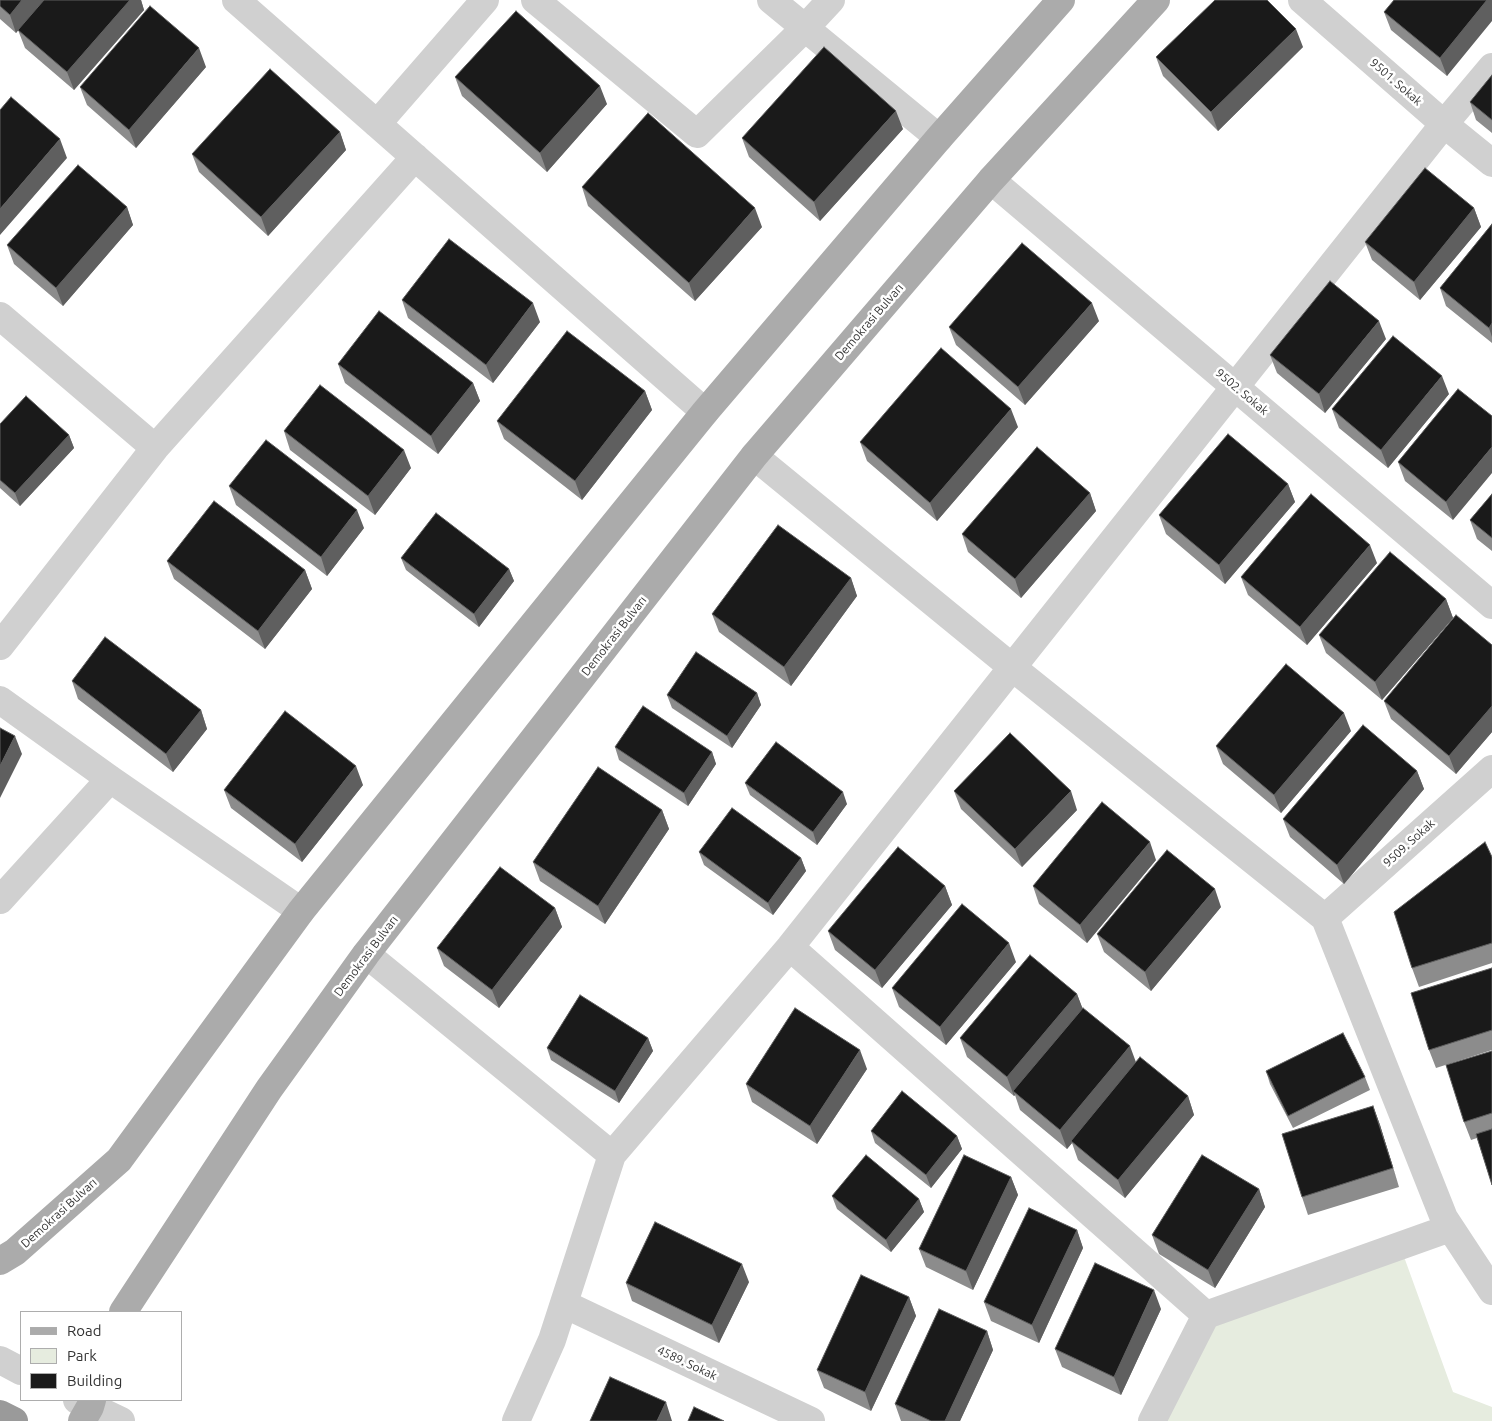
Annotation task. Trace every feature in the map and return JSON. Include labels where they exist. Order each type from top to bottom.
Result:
[{"type":"highway","points":[[0,1414],[14,1421]]},
{"type":"main road","name":"Demokrasi Bulvarı","points":[[0,1277],[8,1256],[118,1160],[301,910],[705,412],[939,138],[1061,0]]},
{"type":"main road","name":"Demokrasi Bulvarı","points":[[123,1311],[268,1089],[366,954],[754,456],[991,180],[1156,0]]},
{"type":"street","points":[[236,0],[705,412]]},
{"type":"street","points":[[377,124],[485,0]]},
{"type":"street","points":[[535,0],[697,134],[831,0]]},
{"type":"street","points":[[770,0],[939,138]]},
{"type":"street","name":"9501. Sokak","points":[[1302,0],[1444,124],[1492,163]]},
{"type":"street","points":[[516,1421],[552,1340],[612,1155],[790,947],[1444,124],[1492,67]]},
{"type":"street","points":[[0,646],[155,448],[415,157]]},
{"type":"street","name":"9502. Sokak","points":[[991,180],[1492,605]]},
{"type":"street","points":[[0,316],[155,448]]},
{"type":"street","points":[[754,456],[1013,668],[1325,918],[1440,1209],[1450,1228],[1492,1291]]},
{"type":"street","points":[[0,700],[110,779],[301,910]]},
{"type":"street","name":"9509. Sokak","points":[[1325,918],[1492,769]]},
{"type":"street","points":[[0,900],[110,779]]},
{"type":"street","points":[[790,947],[1206,1314]]},
{"type":"street","points":[[366,954],[612,1155]]},
{"type":"street","points":[[1152,1421],[1206,1314],[1450,1228]]},
{"type":"street","name":"4589. Sokak","points":[[564,1304],[810,1421]]},
{"type":"street","points":[[0,1360],[20,1370]]},
{"type":"street","points":[[85,1407],[121,1421]]},
{"type":"green space","points":[[1403,1254],[1453,1392],[1492,1407],[1492,1421],[1165,1421],[1209,1328]]},
{"type":"building","points":[[0,0],[22,0],[10,15],[0,6]]},
{"type":"building","points":[[44,0],[130,0],[67,72],[18,30]]},
{"type":"building","points":[[1215,0],[1267,0],[1296,29],[1211,112],[1156,57]]},
{"type":"building","points":[[1394,0],[1487,0],[1440,58],[1384,12]]},
{"type":"building","points":[[150,6],[199,48],[129,130],[80,87]]},
{"type":"building","points":[[516,11],[600,86],[540,153],[455,77]]},
{"type":"building","points":[[824,47],[896,111],[814,202],[742,138]]},
{"type":"building","points":[[270,69],[340,132],[261,217],[192,154]]},
{"type":"building","points":[[1492,75],[1492,120],[1470,102]]},
{"type":"building","points":[[11,97],[60,139],[0,209],[0,110]]},
{"type":"building","points":[[648,113],[755,208],[689,283],[582,187]]},
{"type":"building","points":[[78,165],[127,207],[56,288],[7,245]]},
{"type":"building","points":[[1425,168],[1474,208],[1414,282],[1365,242]]},
{"type":"building","points":[[1492,224],[1492,323],[1489,328],[1440,288]]},
{"type":"building","points":[[449,239],[533,303],[486,365],[402,300]]},
{"type":"building","points":[[1022,243],[1092,303],[1018,387],[949,327]]},
{"type":"building","points":[[1330,281],[1379,321],[1319,394],[1270,355]]},
{"type":"building","points":[[379,311],[473,383],[431,436],[338,364]]},
{"type":"building","points":[[567,331],[645,391],[575,481],[497,421]]},
{"type":"building","points":[[1393,336],[1442,376],[1381,450],[1332,409]]},
{"type":"building","points":[[941,348],[1011,409],[930,503],[860,442]]},
{"type":"building","points":[[320,385],[404,450],[368,496],[284,431]]},
{"type":"building","points":[[1458,389],[1492,416],[1492,447],[1446,502],[1398,462]]},
{"type":"building","points":[[26,396],[69,435],[15,493],[0,480],[0,424]]},
{"type":"building","points":[[1228,434],[1288,484],[1219,565],[1159,515]]},
{"type":"building","points":[[266,440],[357,510],[321,557],[229,486]]},
{"type":"building","points":[[1037,447],[1090,493],[1015,579],[962,534]]},
{"type":"building","points":[[1311,494],[1370,545],[1300,627],[1241,577]]},
{"type":"building","points":[[1492,494],[1492,538],[1470,520]]},
{"type":"building","points":[[214,501],[305,570],[258,631],[167,561]]},
{"type":"building","points":[[436,513],[509,569],[474,614],[401,558]]},
{"type":"building","points":[[778,525],[851,578],[784,667],[712,614]]},
{"type":"building","points":[[1390,552],[1446,599],[1375,682],[1319,635]]},
{"type":"building","points":[[1456,615],[1492,645],[1492,706],[1449,756],[1384,701]]},
{"type":"building","points":[[105,637],[201,710],[166,754],[72,681]]},
{"type":"building","points":[[696,652],[757,693],[727,736],[667,695]]},
{"type":"building","points":[[1286,664],[1344,713],[1274,795],[1216,746]]},
{"type":"building","points":[[643,706],[712,752],[684,793],[615,747]]},
{"type":"building","points":[[285,711],[356,766],[295,844],[224,790]]},
{"type":"building","points":[[1363,725],[1417,771],[1337,865],[1283,819]]},
{"type":"building","points":[[0,728],[15,736],[0,766]]},
{"type":"building","points":[[1010,733],[1071,791],[1015,849],[954,791]]},
{"type":"building","points":[[776,742],[843,792],[813,832],[745,783]]},
{"type":"building","points":[[598,767],[662,810],[598,906],[533,862]]},
{"type":"building","points":[[1102,802],[1150,842],[1080,925],[1033,886]]},
{"type":"building","points":[[732,808],[801,858],[768,903],[699,852]]},
{"type":"building","points":[[1485,842],[1492,857],[1492,943],[1412,968],[1394,912]]},
{"type":"building","points":[[898,847],[945,886],[875,970],[828,931]]},
{"type":"building","points":[[1167,850],[1215,889],[1145,972],[1097,934]]},
{"type":"building","points":[[500,867],[555,908],[492,990],[437,948]]},
{"type":"building","points":[[962,904],[1009,943],[940,1027],[892,988]]},
{"type":"building","points":[[1030,955],[1077,994],[1007,1077],[960,1038]]},
{"type":"building","points":[[1492,968],[1492,1030],[1429,1050],[1411,993]]},
{"type":"building","points":[[580,995],[648,1038],[615,1091],[547,1048]]},
{"type":"building","points":[[795,1008],[860,1050],[810,1126],[746,1084]]},
{"type":"building","points":[[1083,1008],[1130,1046],[1060,1130],[1013,1091]]},
{"type":"building","points":[[1343,1033],[1365,1077],[1288,1116],[1266,1071]]},
{"type":"building","points":[[1492,1051],[1492,1113],[1464,1122],[1446,1065]]},
{"type":"building","points":[[1140,1057],[1188,1096],[1118,1180],[1071,1141]]},
{"type":"building","points":[[902,1091],[957,1136],[926,1175],[871,1131]]},
{"type":"building","points":[[1373,1106],[1393,1168],[1302,1197],[1282,1134]]},
{"type":"building","points":[[1492,1129],[1492,1185],[1476,1134]]},
{"type":"building","points":[[866,1155],[919,1199],[886,1240],[832,1196]]},
{"type":"building","points":[[964,1155],[1011,1177],[966,1271],[919,1249]]},
{"type":"building","points":[[1202,1155],[1259,1189],[1208,1270],[1152,1235]]},
{"type":"building","points":[[1029,1208],[1077,1230],[1032,1325],[984,1302]]},
{"type":"building","points":[[655,1222],[742,1264],[712,1325],[626,1283]]},
{"type":"building","points":[[1095,1263],[1154,1290],[1114,1377],[1055,1349]]},
{"type":"building","points":[[861,1275],[909,1297],[865,1392],[817,1370]]},
{"type":"building","points":[[939,1309],[987,1331],[945,1421],[931,1421],[895,1404]]},
{"type":"building","points":[[610,1377],[666,1402],[657,1421],[590,1421]]},
{"type":"building","points":[[694,1407],[724,1421],[688,1421]]}]
